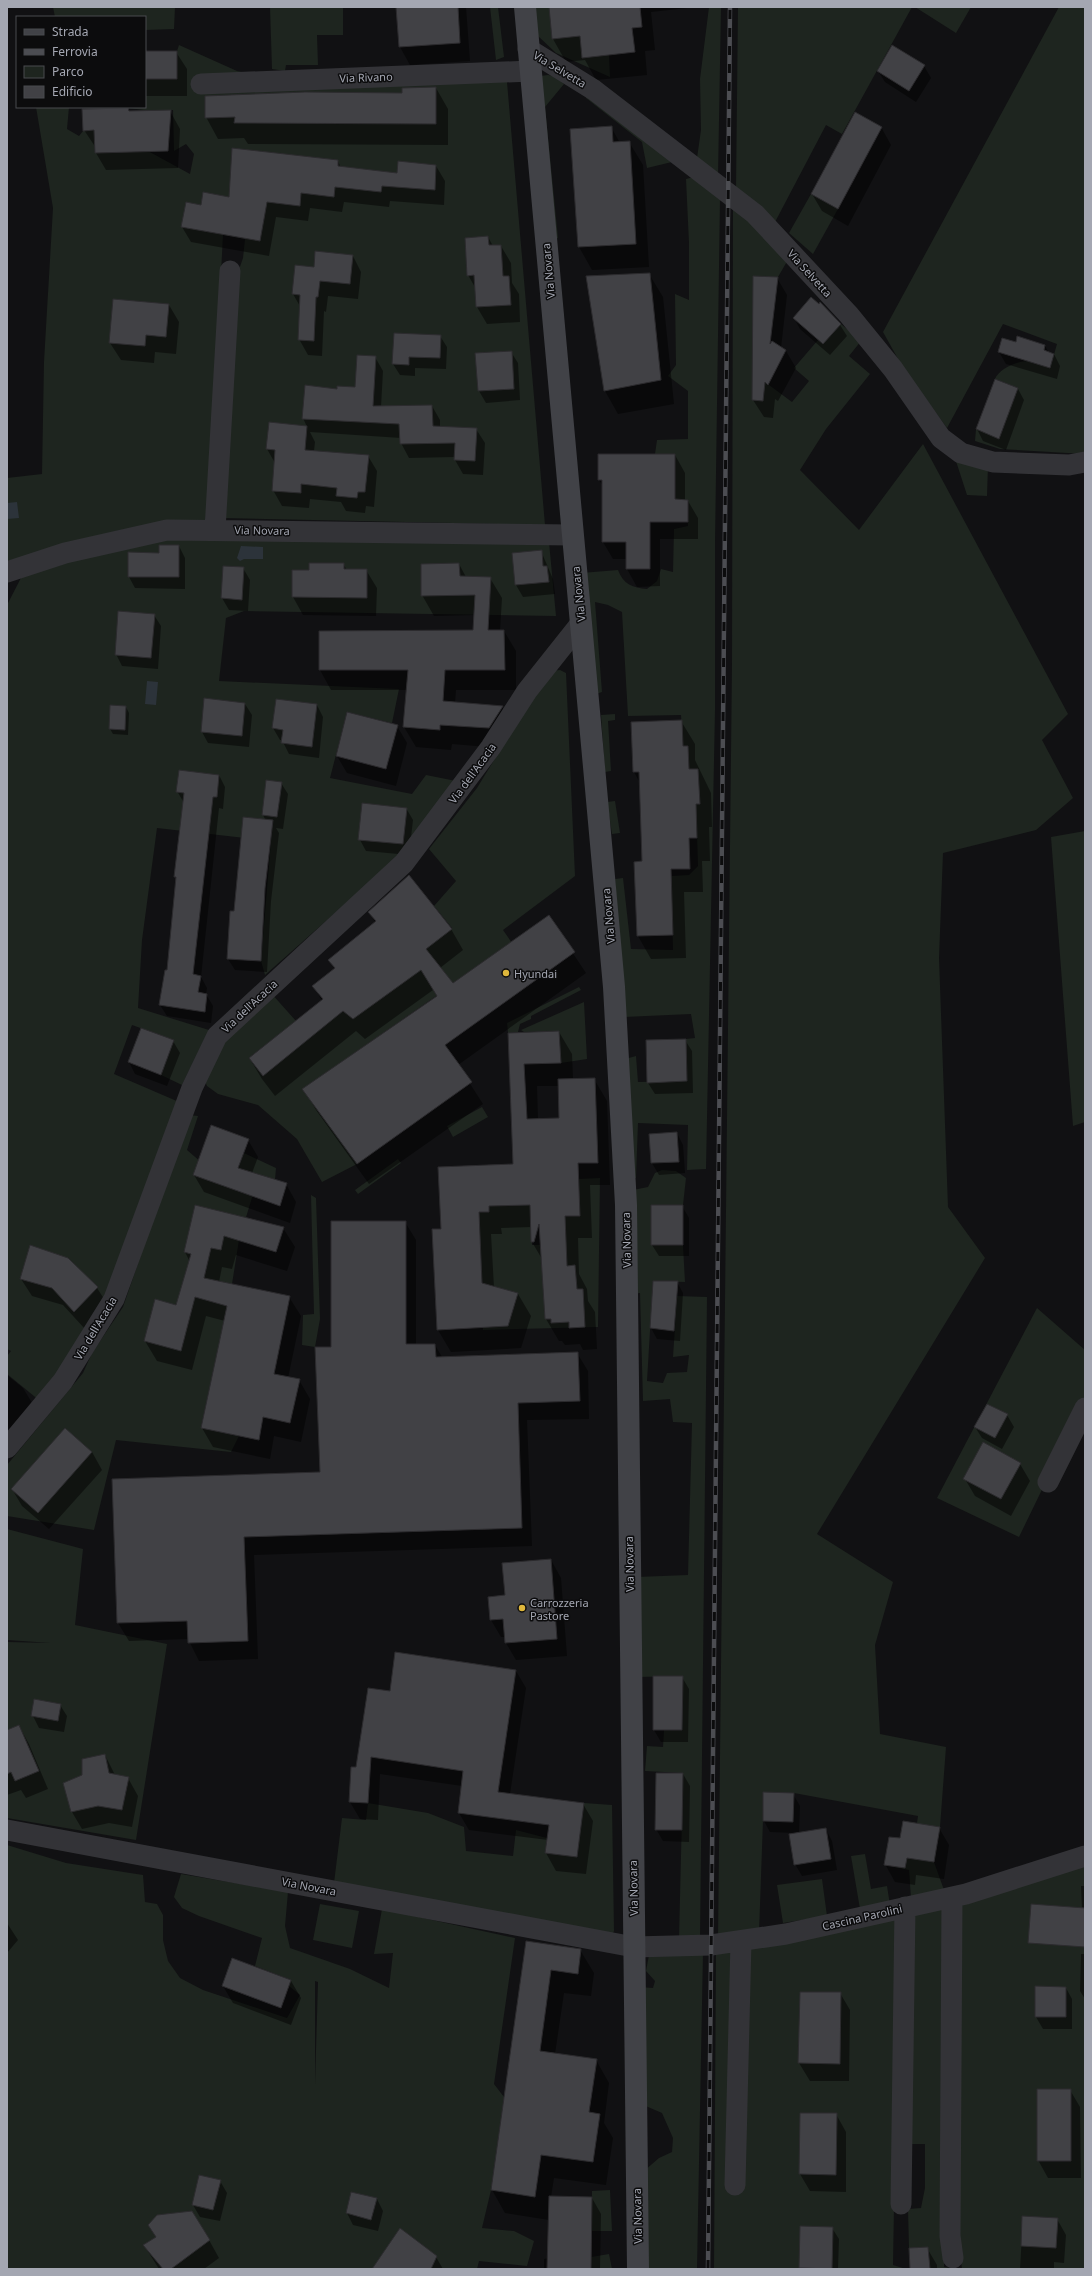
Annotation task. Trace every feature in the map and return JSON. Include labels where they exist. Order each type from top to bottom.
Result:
[{"type":"main road","name":"Via Novara","points":[[525,7],[614,987],[626,1205],[638,2269]]},
{"type":"street","name":"Via Selvetta","points":[[528,50],[594,90],[755,214],[849,315],[893,369],[941,438],[961,453],[993,462],[1069,465],[1085,462]]},
{"type":"street","name":"Via Rivano","points":[[201,84],[531,71]]},
{"type":"street","points":[[215,530],[230,271]]},
{"type":"street","name":"Via Novara","points":[[7,572],[65,553],[167,530],[572,534]]},
{"type":"street","name":"Via dell'Acacia","points":[[7,1448],[63,1381],[114,1299],[192,1088],[217,1036],[404,863],[487,753],[527,692],[581,623]]},
{"type":"street","points":[[1048,1482],[1085,1408]]},
{"type":"street","name":"Via Novara","points":[[7,1830],[634,1947]]},
{"type":"street","name":"Cascina Parolini","points":[[634,1947],[711,1945],[786,1934],[952,1897],[1085,1856]]},
{"type":"street","points":[[952,1897],[950,2236],[953,2258]]},
{"type":"street","points":[[901,2204],[905,1907]]},
{"type":"street","points":[[735,2185],[741,1941]]},
{"type":"green space","points":[[53,7],[175,7],[174,29],[146,30],[146,16],[55,16]]},
{"type":"green space","points":[[270,7],[343,7],[343,35],[317,35],[318,65],[286,65],[285,71],[272,69]]},
{"type":"green space","points":[[490,7],[498,7],[504,57],[496,60]]},
{"type":"green space","points":[[529,7],[549,7],[552,39],[580,36],[582,57],[609,55],[610,77],[556,53],[538,36]]},
{"type":"green space","points":[[709,7],[721,7],[718,177],[697,158],[701,130],[700,79]]},
{"type":"green space","points":[[738,7],[912,7],[842,134],[826,125],[774,224],[736,188]]},
{"type":"green space","points":[[915,7],[971,7],[956,33]]},
{"type":"green space","points":[[1059,7],[1085,7],[1085,454],[1000,449],[975,441],[976,429],[999,438],[1018,388],[995,379],[997,375],[1009,366],[1024,361],[1050,368],[1057,344],[1003,324],[947,428],[902,366],[883,332]]},
{"type":"green space","points":[[179,45],[237,71],[251,74],[507,82],[545,525],[223,518],[235,281],[243,258],[245,239],[223,235],[208,523],[7,564],[7,478],[42,474],[44,362],[53,208],[36,108],[69,108],[67,129],[79,136],[83,131],[94,130],[95,153],[148,151],[190,174],[194,154],[186,144],[174,151],[173,110],[152,111],[128,108],[146,108],[146,79],[177,79],[177,51]]},
{"type":"green space","points":[[540,76],[555,76],[564,84],[545,107],[558,238],[549,243]]},
{"type":"green space","points":[[587,93],[672,162],[647,168],[642,142],[586,98]]},
{"type":"green space","points":[[694,177],[720,199],[715,543],[715,710],[706,1169],[687,1170],[688,1125],[638,1123],[636,1178],[629,1178],[625,1059],[636,1056],[638,1082],[687,1081],[686,1039],[695,1038],[691,1014],[624,1017],[615,879],[623,878],[631,949],[673,950],[671,876],[689,875],[698,866],[696,804],[700,803],[698,769],[689,769],[688,746],[683,746],[681,715],[628,716],[622,612],[608,605],[595,602],[602,692],[593,695],[581,573],[618,570],[623,579],[629,584],[637,588],[647,589],[657,581],[661,569],[673,572],[674,529],[688,526],[688,500],[675,499],[675,455],[655,454],[657,440],[688,439],[688,391],[668,376],[676,365],[675,294],[689,300],[689,243],[686,179]]},
{"type":"green space","points":[[811,194],[838,209],[813,254],[789,233]]},
{"type":"green space","points":[[733,207],[789,258],[778,277],[754,276],[753,373],[792,402],[809,381],[794,368],[818,340],[823,344],[841,324],[861,341],[849,356],[870,374],[826,429],[800,470],[859,530],[923,444],[1068,714],[1042,740],[1073,798],[1036,830],[943,853],[939,958],[948,1207],[985,1258],[817,1534],[893,1582],[875,1645],[880,1734],[946,1747],[940,1827],[934,1862],[944,1890],[911,1898],[909,1870],[884,1865],[889,1837],[900,1838],[903,1821],[917,1823],[918,1816],[794,1793],[764,1792],[759,1933],[718,1940],[732,663]]},
{"type":"green space","points":[[954,455],[988,466],[987,496],[967,495]]},
{"type":"green space","points":[[165,536],[549,542],[556,616],[244,611],[226,618],[219,681],[399,689],[392,723],[347,712],[330,778],[412,794],[426,775],[456,781],[396,859],[265,975],[261,961],[271,841],[157,828],[142,940],[138,1008],[209,1030],[182,1085],[161,1075],[174,1040],[132,1025],[114,1074],[179,1102],[109,1294],[40,1401],[7,1374],[7,1356],[11,1351],[7,1349],[7,605],[23,574]]},
{"type":"green space","points":[[560,670],[566,673],[575,876],[503,930],[512,943],[303,1089],[357,1164],[322,1182],[297,1139],[258,1105],[218,1094],[207,1086],[203,1077],[220,1038],[271,993],[296,1021],[249,1058],[263,1076],[343,1011],[353,1019],[426,949],[452,928],[434,906],[456,881],[429,849],[477,788],[543,680],[550,671]]},
{"type":"green space","points":[[615,714],[615,720],[608,721],[611,771],[605,772],[601,715]]},
{"type":"green space","points":[[615,801],[620,833],[612,834],[607,802]]},
{"type":"green space","points":[[1085,831],[1085,1122],[1073,1126],[1051,837]]},
{"type":"green space","points":[[579,987],[581,990],[531,1016],[531,1019],[520,1024],[518,1032],[508,1033],[507,1023]]},
{"type":"green space","points":[[584,1002],[587,1059],[561,1063],[559,1031],[524,1032],[521,1030]]},
{"type":"green space","points":[[482,1107],[488,1117],[453,1137],[447,1126]]},
{"type":"green space","points":[[189,1115],[198,1116],[187,1150],[231,1188],[244,1153],[276,1168],[275,1180],[259,1175],[239,1240],[232,1284],[201,1427],[239,1436],[231,1452],[116,1440],[94,1530],[7,1516],[7,1465],[83,1373],[92,1353],[123,1307]]},
{"type":"green space","points":[[398,1159],[401,1163],[358,1194],[355,1190]]},
{"type":"green space","points":[[662,1170],[676,1171],[686,1178],[683,1205],[651,1206],[651,1245],[683,1245],[685,1282],[653,1281],[647,1381],[663,1383],[667,1373],[687,1372],[689,1355],[673,1357],[677,1296],[707,1297],[700,1941],[679,1939],[683,1773],[645,1771],[647,1746],[663,1747],[664,1730],[682,1730],[683,1676],[637,1677],[637,1577],[688,1575],[692,1423],[673,1422],[670,1399],[643,1401],[640,1293],[631,1294],[628,1191],[648,1187],[655,1173]]},
{"type":"green space","points":[[600,1178],[598,1327],[483,1330],[479,1212],[489,1212],[489,1197],[530,1205],[532,1245],[566,1244],[565,1216],[578,1179]]},
{"type":"green space","points":[[311,1195],[316,1198],[320,1319],[315,1347],[302,1345],[303,1315],[314,1314]]},
{"type":"green space","points":[[1037,1308],[1085,1350],[1085,1401],[1019,1537],[937,1498]]},
{"type":"green space","points":[[7,1529],[83,1549],[75,1625],[167,1644],[136,1840],[7,1818],[7,1642],[51,1643],[7,1640]]},
{"type":"green space","points":[[368,1803],[428,1813],[464,1827],[466,1851],[513,1856],[516,1830],[547,1838],[545,1853],[577,1857],[584,1803],[612,1805],[614,1931],[611,1937],[334,1883],[342,1818],[366,1820]]},
{"type":"green space","points":[[7,1845],[66,1863],[143,1875],[145,1902],[157,1904],[163,1915],[163,1940],[168,1961],[180,1978],[203,1990],[287,2018],[300,1995],[289,1986],[291,1980],[255,1966],[262,1938],[199,1916],[182,1908],[174,1897],[181,1874],[288,1892],[285,1926],[290,1948],[350,1969],[389,1988],[393,1953],[374,1954],[382,1909],[515,1938],[494,2084],[504,2097],[491,2190],[482,2228],[514,2231],[534,2241],[527,2266],[479,2261],[477,2269],[7,2269]],"holes":[[[315,1981],[318,1982],[315,2085]]]},
{"type":"green space","points":[[865,1854],[871,1889],[887,1886],[890,1905],[860,1909],[851,1856]]},
{"type":"green space","points":[[1085,1863],[1085,2269],[962,2269],[958,2235],[958,1902]]},
{"type":"green space","points":[[822,1879],[827,1916],[783,1923],[777,1885]]},
{"type":"green space","points":[[320,1904],[359,1911],[352,1948],[313,1940]]},
{"type":"green space","points":[[946,1907],[944,2267],[959,2269],[930,2269],[909,2248],[908,2209],[921,2208],[925,2188],[925,2144],[909,2144],[911,1914]]},
{"type":"green space","points":[[899,1916],[893,2265],[906,2269],[714,2269],[716,1951]]},
{"type":"green space","points":[[703,1952],[697,2269],[642,2269],[644,2171],[659,2158],[672,2152],[673,2138],[662,2113],[641,2104],[640,1987],[653,1988],[655,1981],[646,1971],[649,1955]]},
{"type":"green space","points":[[610,2190],[612,2231],[592,2231],[592,2191]]},
{"type":"green space","points":[[609,2254],[612,2269],[591,2269],[591,2257]]},
{"type":"shaded area","points":[[17,502],[19,518],[7,519],[7,503]]},
{"type":"shaded area","points":[[241,546],[263,547],[263,559],[244,559],[240,561],[237,558]]},
{"type":"shaded area","points":[[147,681],[158,682],[156,705],[145,704]]},
{"type":"building","points":[[396,7],[458,7],[460,43],[399,47]]},
{"type":"building","points":[[549,7],[640,7],[642,27],[632,28],[635,52],[582,58],[580,36],[552,39]]},
{"type":"building","points":[[892,45],[925,65],[909,91],[877,71]]},
{"type":"building","points":[[146,51],[177,51],[177,79],[146,79]]},
{"type":"building","points":[[436,87],[436,124],[234,123],[235,117],[205,118],[205,96],[305,92],[402,93],[402,88]]},
{"type":"building","points":[[128,108],[129,111],[171,110],[168,151],[95,153],[94,130],[83,131],[82,109]]},
{"type":"building","points":[[855,112],[882,127],[838,209],[811,194]]},
{"type":"building","points":[[612,126],[613,142],[630,141],[636,244],[578,247],[570,129]]},
{"type":"building","points":[[232,148],[338,160],[338,166],[397,173],[398,161],[436,165],[435,190],[382,186],[381,192],[335,187],[334,197],[301,193],[300,206],[267,202],[260,241],[181,227],[186,202],[201,205],[203,192],[229,197]]},
{"type":"building","points":[[488,236],[489,245],[501,245],[503,276],[509,276],[511,305],[476,307],[474,275],[467,276],[465,238]]},
{"type":"building","points":[[315,251],[353,255],[350,284],[320,281],[318,297],[316,297],[314,341],[298,340],[300,295],[292,294],[295,265],[314,267]]},
{"type":"building","points":[[650,273],[661,380],[604,391],[586,276]]},
{"type":"building","points":[[753,276],[778,277],[770,344],[772,341],[786,350],[768,385],[765,382],[763,401],[752,400]]},
{"type":"building","points":[[811,297],[819,304],[820,302],[841,324],[823,344],[793,318]]},
{"type":"building","points":[[113,299],[169,304],[166,337],[146,335],[145,346],[109,343]]},
{"type":"building","points":[[394,333],[441,335],[440,358],[409,357],[409,365],[392,364]]},
{"type":"building","points":[[1017,336],[1045,345],[1044,350],[1054,354],[1050,368],[998,352],[1002,338],[1016,342]]},
{"type":"building","points":[[512,351],[514,389],[478,391],[475,353]]},
{"type":"building","points":[[357,355],[376,356],[373,406],[432,405],[433,426],[477,428],[475,461],[454,460],[455,443],[400,444],[399,424],[302,419],[305,385],[337,389],[337,386],[355,387]]},
{"type":"building","points":[[995,379],[1018,388],[999,439],[976,429]]},
{"type":"building","points":[[269,422],[307,426],[305,450],[369,455],[365,492],[358,492],[357,498],[336,496],[337,488],[301,484],[301,493],[272,491],[275,450],[266,449]]},
{"type":"building","points":[[598,454],[675,454],[675,499],[688,500],[688,522],[650,522],[650,569],[626,569],[626,542],[602,542],[602,480],[598,480]]},
{"type":"building","points":[[159,545],[179,545],[179,577],[128,577],[128,552],[159,553]]},
{"type":"building","points":[[542,550],[543,566],[547,566],[549,582],[515,585],[512,553]]},
{"type":"building","points":[[309,563],[344,563],[344,569],[367,569],[367,598],[292,597],[292,570],[309,570]]},
{"type":"building","points":[[459,563],[460,576],[491,577],[488,630],[504,630],[505,670],[445,670],[443,701],[503,706],[489,728],[440,725],[440,730],[403,727],[408,670],[319,670],[319,631],[473,630],[475,595],[421,596],[421,564]]},
{"type":"building","points":[[223,566],[244,567],[242,600],[221,598]]},
{"type":"building","points":[[118,611],[155,614],[151,658],[115,655]]},
{"type":"building","points":[[204,698],[245,703],[242,736],[201,732]]},
{"type":"building","points":[[276,699],[317,704],[312,747],[281,743],[283,730],[272,728]]},
{"type":"building","points":[[110,705],[126,706],[125,730],[109,729]]},
{"type":"building","points":[[347,712],[398,725],[386,769],[336,756]]},
{"type":"building","points":[[682,720],[683,746],[688,746],[689,769],[698,769],[700,804],[696,804],[697,838],[689,838],[690,869],[671,869],[673,935],[637,936],[634,862],[642,861],[639,772],[633,772],[631,722]]},
{"type":"building","points":[[179,770],[219,775],[217,797],[213,797],[193,974],[201,976],[198,992],[207,994],[205,1012],[159,1005],[165,970],[167,970],[176,877],[174,877],[184,793],[176,792]]},
{"type":"building","points":[[266,780],[282,782],[277,817],[262,815]]},
{"type":"building","points":[[362,803],[407,808],[403,844],[358,840]]},
{"type":"building","points":[[243,817],[273,820],[265,888],[261,961],[227,959],[230,911],[234,911]]},
{"type":"building","points":[[409,875],[452,929],[426,949],[453,983],[549,915],[575,952],[445,1045],[472,1082],[357,1164],[302,1089],[437,996],[421,970],[353,1019],[343,1011],[263,1076],[249,1058],[323,999],[312,986],[335,968],[328,960],[376,921],[368,912]]},
{"type":"building","points":[[141,1028],[174,1040],[161,1075],[128,1062]]},
{"type":"building","points":[[559,1031],[561,1063],[524,1064],[527,1119],[559,1118],[558,1079],[595,1078],[598,1163],[578,1163],[580,1216],[565,1216],[567,1266],[575,1265],[577,1289],[583,1289],[585,1327],[569,1328],[569,1322],[551,1323],[551,1319],[545,1319],[539,1224],[534,1242],[531,1242],[530,1205],[489,1206],[489,1212],[479,1212],[482,1283],[518,1293],[508,1326],[437,1330],[432,1229],[441,1229],[438,1167],[513,1164],[508,1033]]},
{"type":"building","points":[[686,1039],[687,1081],[647,1083],[646,1040]]},
{"type":"building","points":[[211,1125],[249,1139],[238,1168],[287,1183],[280,1206],[193,1175]]},
{"type":"building","points":[[677,1132],[679,1162],[651,1163],[649,1134]]},
{"type":"building","points":[[195,1205],[284,1227],[276,1252],[224,1236],[221,1250],[211,1248],[204,1278],[290,1296],[274,1374],[300,1379],[290,1423],[263,1417],[259,1440],[201,1428],[227,1306],[195,1297],[181,1351],[144,1341],[155,1299],[176,1305],[191,1254],[184,1252]]},
{"type":"building","points":[[651,1205],[683,1205],[683,1245],[651,1245]]},
{"type":"building","points":[[331,1221],[406,1221],[406,1344],[435,1344],[436,1357],[578,1352],[580,1401],[518,1403],[522,1528],[244,1537],[248,1641],[188,1643],[187,1621],[117,1623],[112,1479],[320,1472],[315,1347],[331,1347]]},
{"type":"building","points":[[30,1245],[68,1258],[98,1287],[74,1312],[52,1288],[20,1279]]},
{"type":"building","points":[[653,1281],[678,1281],[674,1331],[650,1328]]},
{"type":"building","points":[[987,1404],[1008,1414],[995,1438],[974,1427]]},
{"type":"building","points":[[65,1428],[92,1452],[38,1513],[11,1489]]},
{"type":"building","points":[[983,1442],[1021,1463],[1001,1499],[963,1479]]},
{"type":"building","name":"Carrozzeria Pastore","points":[[551,1559],[557,1639],[505,1643],[503,1619],[490,1620],[488,1597],[505,1595],[502,1563]]},
{"type":"building","points":[[395,1652],[516,1670],[498,1792],[584,1803],[577,1857],[545,1853],[549,1825],[458,1813],[463,1771],[371,1757],[368,1803],[349,1802],[351,1767],[356,1767],[368,1688],[390,1691]]},
{"type":"building","points":[[653,1676],[683,1676],[682,1730],[653,1730]]},
{"type":"building","points":[[34,1699],[61,1704],[58,1721],[31,1716]]},
{"type":"building","points":[[19,1725],[39,1771],[15,1781],[11,1772],[7,1774],[7,1730]]},
{"type":"building","points":[[105,1754],[109,1773],[129,1777],[122,1810],[98,1806],[71,1812],[63,1783],[82,1775],[82,1759]]},
{"type":"building","points":[[656,1773],[683,1773],[682,1830],[655,1830]]},
{"type":"building","points":[[763,1792],[794,1793],[793,1822],[763,1821]]},
{"type":"building","points":[[903,1821],[940,1827],[934,1862],[907,1858],[905,1868],[884,1865],[889,1837],[900,1838]]},
{"type":"building","points":[[826,1828],[831,1859],[794,1865],[789,1834]]},
{"type":"building","points":[[1031,1904],[1085,1908],[1085,1947],[1028,1943]]},
{"type":"building","points":[[526,1941],[581,1949],[578,1974],[551,1970],[540,2051],[597,2059],[589,2112],[600,2114],[593,2162],[541,2155],[535,2197],[491,2190]]},
{"type":"building","points":[[232,1958],[291,1980],[281,2008],[222,1986]]},
{"type":"building","points":[[1035,1986],[1066,1987],[1066,2017],[1035,2017]]},
{"type":"building","points":[[800,1992],[841,1992],[840,2064],[798,2063]]},
{"type":"building","points":[[1037,2089],[1071,2089],[1071,2161],[1037,2161]]},
{"type":"building","points":[[800,2113],[837,2113],[836,2175],[799,2174]]},
{"type":"building","points":[[199,2175],[221,2180],[213,2210],[192,2205]]},
{"type":"building","points":[[351,2192],[377,2198],[371,2220],[346,2213]]},
{"type":"building","points":[[549,2196],[592,2197],[591,2269],[547,2269]]},
{"type":"building","points":[[192,2211],[210,2240],[171,2269],[163,2269],[143,2245],[156,2237],[148,2225],[157,2215]]},
{"type":"building","points":[[1022,2216],[1058,2218],[1056,2248],[1021,2246]]},
{"type":"building","points":[[800,2226],[833,2227],[832,2269],[799,2268]]},
{"type":"building","points":[[400,2228],[437,2256],[431,2269],[372,2269]]},
{"type":"building","points":[[928,2247],[930,2269],[910,2269],[909,2248]]},
{"type":"railway","points":[[708,2269],[730,7]]},
{"type":"place","name":"Hyundai","points":[[506,973]]},
{"type":"place","name":"Carrozzeria Pastore","points":[[522,1608]]}]
